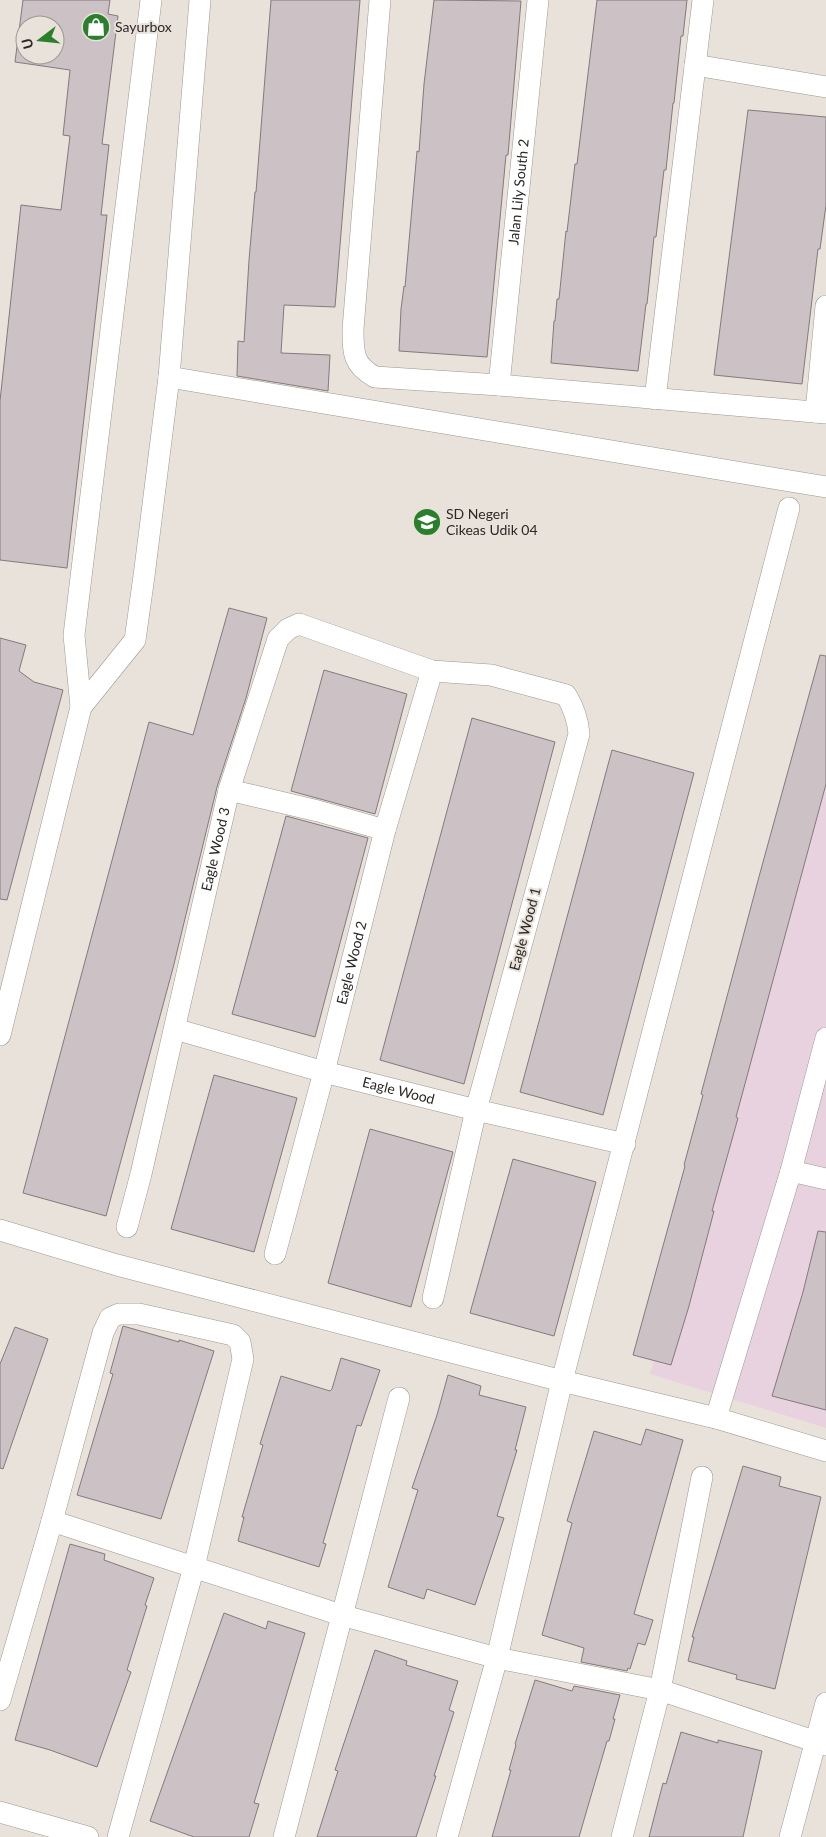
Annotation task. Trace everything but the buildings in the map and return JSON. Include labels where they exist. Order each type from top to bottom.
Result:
[{"type":"street","points":[[0,1035],[80,707],[74,634],[151,0]]},
{"type":"street","points":[[80,707],[135,640],[169,377],[200,0]]},
{"type":"street","points":[[380,0],[353,329],[355,358],[363,370],[375,377],[500,385],[821,413],[826,306]]},
{"type":"street","name":"Jalan Lily South 2","points":[[500,385],[538,0]]},
{"type":"street","points":[[655,399],[703,0]]},
{"type":"street","points":[[695,65],[826,87]]},
{"type":"street","points":[[169,377],[826,487]]},
{"type":"street","points":[[447,1837],[498,1658],[562,1382],[788,508]]},
{"type":"street","name":"Eagle Wood 3","points":[[127,1227],[175,1029],[229,790],[278,639],[288,629],[299,624],[432,671]]},
{"type":"street","name":"Eagle Wood 2","points":[[275,1254],[324,1072],[385,830],[432,671]]},
{"type":"street","name":"Eagle Wood 1","points":[[432,671],[491,675],[566,695],[572,704],[579,734],[476,1110],[433,1298]]},
{"type":"street","points":[[229,790],[318,811],[385,830]]},
{"type":"street","name":"Eagle Wood","points":[[175,1029],[324,1072],[476,1110],[625,1144]]},
{"type":"street","points":[[716,1418],[792,1171],[826,1038]]},
{"type":"street","points":[[792,1171],[826,1179]]},
{"type":"street","points":[[0,1230],[117,1265],[562,1382],[716,1418],[826,1451]]},
{"type":"street","points":[[0,1700],[52,1521],[103,1333],[110,1318],[119,1314],[139,1314],[233,1335],[240,1342],[244,1359],[194,1568],[118,1837]]},
{"type":"street","points":[[284,1837],[399,1398]]},
{"type":"street","points":[[622,1837],[660,1690],[702,1477]]},
{"type":"street","points":[[52,1521],[341,1615],[498,1658],[660,1690],[821,1743]]},
{"type":"street","points":[[790,1837],[821,1743],[826,1702]]},
{"type":"street","points":[[0,1812],[88,1837]]},
{"type":"shaded area","points":[[826,767],[826,1428],[650,1374]]},
{"type":"place","name":"Sayurbox","points":[[96,27]]},
{"type":"place","name":"SD Negeri Cikeas Udik 04","points":[[427,522]]}]
